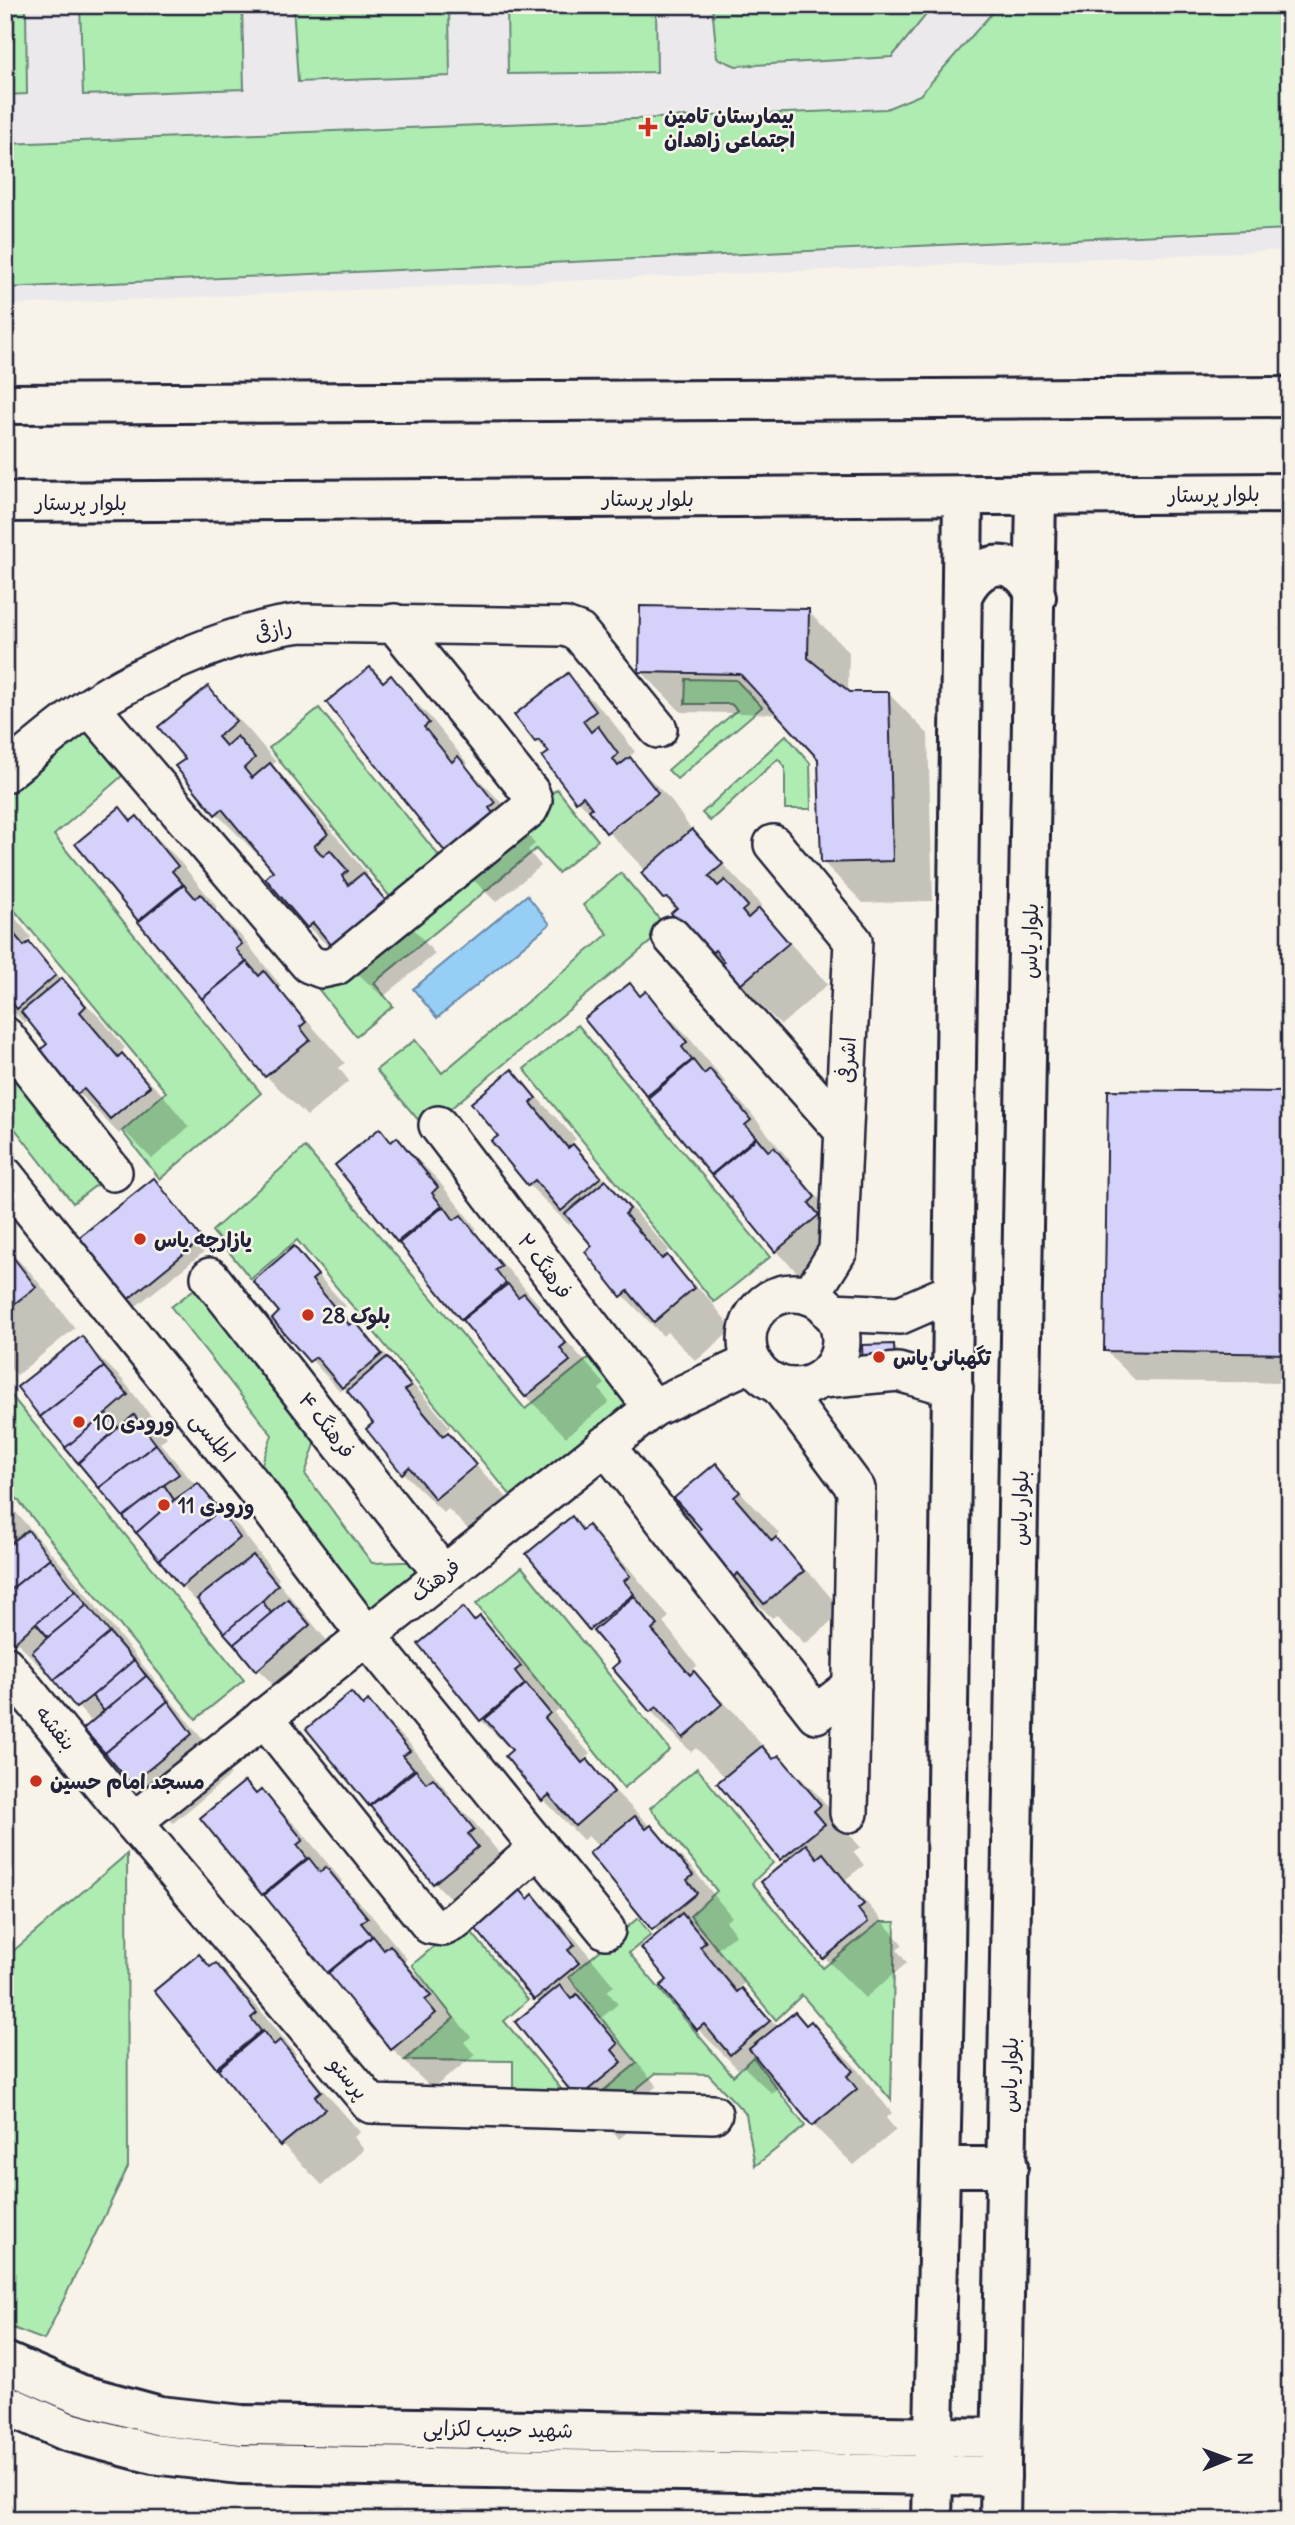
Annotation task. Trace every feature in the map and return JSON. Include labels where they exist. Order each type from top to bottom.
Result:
[{"type":"main road","points":[[5,404],[1290,397]]},
{"type":"main road","name":"بلوار پرستار","points":[[5,502],[1290,493]]},
{"type":"main road","points":[[932,2520],[942,2167],[954,1388],[963,496]]},
{"type":"main road","name":"بلوار یاس","points":[[1000,2520],[1037,496]]},
{"type":"main road","points":[[964,592],[971,580],[995,565],[1009,566],[1021,573],[1031,584],[1036,597]]},
{"type":"main road","points":[[942,2167],[1008,2167]]},
{"type":"main road","name":"شهید حبیب لکزایی","points":[[5,2362],[79,2395],[160,2416],[242,2425],[1001,2438]]},
{"type":"main road","name":"شهید حبیب لکزایی","points":[[5,2404],[66,2431],[153,2454],[240,2463],[1001,2476]]},
{"type":"street","points":[[90,707],[309,964],[322,969],[336,966],[529,809],[533,800],[530,792],[394,623]]},
{"type":"street","name":"رازقی","points":[[5,773],[90,707],[189,655],[277,626],[394,623],[565,627],[579,632],[659,729]]},
{"type":"street","name":"اشرفی","points":[[773,844],[853,941],[838,1251],[820,1304]]},
{"type":"street","points":[[671,936],[844,1130]]},
{"type":"street","points":[[5,1036],[113,1172]]},
{"type":"street","name":"فرهنگ ۲","points":[[438,1125],[653,1408]]},
{"type":"street","name":"اطلسی","points":[[5,1175],[254,1487],[366,1635],[606,1930]]},
{"type":"street","name":"فرهنگ ۴","points":[[210,1278],[443,1574]]},
{"type":"street","points":[[849,1813],[856,1489],[765,1373],[747,1346],[748,1330],[754,1316],[764,1304],[794,1293],[820,1304],[900,1315],[955,1291]]},
{"type":"street","points":[[820,1304],[838,1323],[839,1354],[833,1368],[822,1379]]},
{"type":"street","points":[[765,1373],[801,1387],[822,1379],[898,1372],[954,1388]]},
{"type":"street","name":"فرهنگ","points":[[133,1822],[653,1408],[765,1373]]},
{"type":"street","points":[[605,1445],[817,1714],[852,1686]]},
{"type":"street","name":"بنفشه","points":[[5,1665],[133,1822]]},
{"type":"street","points":[[264,1717],[430,1924],[443,1927],[455,1921],[539,1847]]},
{"type":"street","name":"پرستو","points":[[133,1822],[372,2104],[713,2114]]},
{"type":"shaded area","name":"بیمارستان تامین اجتماعی زاهدان","points":[[5,5],[1290,5],[1290,250],[5,305]]},
{"type":"green space","points":[[5,5],[26,5],[27,94],[5,95]]},
{"type":"green space","points":[[80,5],[242,5],[244,89],[83,95]]},
{"type":"green space","points":[[293,5],[449,5],[450,76],[298,82]]},
{"type":"green space","points":[[507,5],[656,5],[657,72],[508,74]]},
{"type":"green space","points":[[712,5],[934,5],[892,57],[736,66],[717,58]]},
{"type":"green space","name":"بیمارستان تامین اجتماعی زاهدان","points":[[999,5],[1290,5],[1290,229],[5,288],[5,144],[886,109],[920,95]]},
{"type":"green space","points":[[686,679],[736,680],[762,707],[677,779],[668,770],[737,710],[731,704],[685,704]]},
{"type":"green space","points":[[90,707],[137,763],[54,835],[261,1093],[160,1179],[122,1131],[166,1092],[5,899],[5,773]]},
{"type":"green space","points":[[319,708],[444,862],[395,903],[269,748]]},
{"type":"green space","points":[[786,735],[810,763],[811,809],[785,809],[785,767],[778,759],[710,821],[702,813]]},
{"type":"green space","points":[[557,789],[598,840],[558,873],[536,849],[374,983],[393,1006],[356,1036],[315,985]]},
{"type":"green space","points":[[621,873],[667,928],[426,1129],[376,1070],[415,1040],[442,1073],[608,934],[583,905]]},
{"type":"green space","points":[[578,1025],[770,1257],[714,1302],[524,1069]]},
{"type":"green space","points":[[5,1045],[113,1172],[73,1203],[5,1116]]},
{"type":"green space","points":[[305,1147],[525,1409],[605,1345],[653,1408],[523,1510],[297,1240],[251,1279],[212,1231]]},
{"type":"green space","points":[[210,1277],[323,1420],[305,1474],[372,1563],[432,1561],[366,1635],[254,1487],[272,1435],[171,1307]]},
{"type":"green space","points":[[5,1388],[244,1680],[196,1719],[5,1484]]},
{"type":"green space","points":[[522,1567],[670,1750],[624,1788],[476,1604]]},
{"type":"green space","points":[[697,1768],[773,1863],[752,1883],[823,1968],[880,1922],[895,1922],[891,2100],[802,1995],[776,2020],[690,1916],[717,1891],[650,1808]]},
{"type":"green space","points":[[127,1854],[128,2167],[44,2340],[5,2325],[5,1958]]},
{"type":"green space","points":[[638,1918],[651,1935],[629,1953],[733,2076],[753,2057],[805,2126],[755,2166],[746,2114],[708,2074],[656,2073],[619,2103],[587,2104],[637,2063],[569,1977]]},
{"type":"green space","points":[[463,1922],[528,2000],[504,2021],[573,2103],[513,2101],[513,2061],[405,2060],[454,2018],[412,1965]]},
{"type":"water","points":[[527,895],[550,924],[437,1018],[413,989]]},
{"type":"building","points":[[640,606],[809,609],[808,658],[850,692],[889,692],[893,861],[821,863],[818,759],[740,674],[639,672]]},
{"type":"building","points":[[370,667],[383,682],[391,675],[429,723],[424,727],[452,762],[458,756],[495,803],[489,808],[502,825],[454,863],[326,702]]},
{"type":"building","points":[[568,673],[596,711],[583,721],[591,732],[598,726],[618,754],[613,759],[618,766],[630,757],[658,793],[606,833],[589,810],[592,808],[583,796],[576,802],[542,757],[549,752],[539,740],[535,742],[514,715]]},
{"type":"building","points":[[208,686],[236,721],[218,737],[226,746],[237,736],[255,758],[244,768],[252,778],[270,763],[328,834],[314,846],[323,856],[330,850],[348,871],[342,876],[348,885],[363,873],[396,913],[342,958],[313,923],[307,928],[265,878],[273,871],[222,809],[215,815],[175,766],[185,759],[158,727]]},
{"type":"building","points":[[120,807],[131,821],[137,816],[178,866],[172,871],[183,884],[138,921],[75,844]]},
{"type":"building","points":[[692,829],[723,864],[709,876],[718,886],[725,880],[748,906],[742,911],[748,918],[759,908],[789,943],[739,986],[721,964],[724,962],[715,950],[708,956],[671,913],[677,908],[668,898],[663,899],[641,873]]},
{"type":"building","points":[[184,885],[195,898],[201,894],[242,944],[236,949],[246,962],[202,999],[138,922]]},
{"type":"building","points":[[5,923],[24,946],[29,942],[56,975],[17,1009],[5,995]]},
{"type":"building","points":[[247,962],[259,976],[264,971],[306,1022],[300,1027],[310,1040],[265,1077],[202,999]]},
{"type":"building","points":[[62,978],[86,1006],[80,1012],[118,1057],[122,1053],[150,1086],[110,1119],[84,1089],[77,1094],[40,1050],[47,1044],[21,1012]]},
{"type":"building","points":[[630,983],[640,996],[646,991],[687,1042],[682,1047],[692,1060],[647,1096],[584,1019]]},
{"type":"building","points":[[693,1060],[704,1074],[710,1069],[751,1120],[745,1125],[756,1137],[711,1175],[648,1098]]},
{"type":"building","points":[[512,1069],[536,1098],[531,1103],[568,1148],[573,1144],[601,1177],[561,1211],[535,1180],[528,1186],[491,1141],[498,1136],[471,1103]]},
{"type":"building","points":[[1108,1090],[1290,1092],[1290,1354],[1104,1351]]},
{"type":"building","points":[[380,1128],[391,1142],[397,1137],[438,1187],[432,1193],[442,1206],[397,1242],[335,1165]]},
{"type":"building","points":[[757,1138],[768,1151],[774,1147],[815,1197],[809,1203],[819,1215],[775,1252],[712,1175]]},
{"type":"building","name":"یازارچه یاس","points":[[154,1178],[202,1239],[126,1301],[77,1239]]},
{"type":"building","points":[[606,1180],[630,1209],[625,1214],[662,1259],[667,1255],[694,1288],[654,1322],[628,1291],[621,1297],[585,1252],[592,1246],[565,1214]]},
{"type":"building","points":[[444,1206],[454,1220],[461,1215],[502,1266],[496,1270],[506,1283],[461,1320],[399,1243]]},
{"type":"building","name":"بلوک 28","points":[[294,1246],[318,1275],[312,1280],[349,1325],[355,1321],[382,1354],[342,1388],[316,1357],[309,1362],[272,1319],[279,1312],[253,1281]]},
{"type":"building","points":[[5,1247],[13,1257],[5,1263]]},
{"type":"building","points":[[13,1257],[36,1287],[5,1311],[5,1263]]},
{"type":"building","points":[[508,1284],[518,1297],[524,1293],[566,1343],[560,1348],[570,1361],[525,1397],[462,1320]]},
{"type":"building","points":[[82,1336],[104,1367],[40,1417],[17,1387]]},
{"type":"building","name":"تگهبانی یاس","points":[[894,1344],[895,1369],[863,1370],[862,1345]]},
{"type":"building","points":[[387,1357],[411,1386],[405,1390],[443,1436],[448,1432],[476,1465],[435,1499],[409,1467],[402,1474],[366,1429],[373,1423],[347,1391]]},
{"type":"building","name":"ورودی 10","points":[[104,1367],[128,1395],[106,1414],[118,1428],[134,1415],[156,1444],[99,1488],[40,1417]]},
{"type":"building","points":[[106,1414],[118,1428],[78,1463],[65,1448]]},
{"type":"building","name":"ورودی 11","points":[[156,1444],[179,1474],[164,1485],[174,1500],[198,1483],[220,1510],[159,1560],[99,1488]]},
{"type":"building","points":[[716,1463],[740,1492],[734,1497],[772,1541],[776,1537],[804,1571],[764,1604],[738,1573],[731,1579],[694,1535],[701,1529],[674,1498]]},
{"type":"building","points":[[164,1485],[174,1500],[136,1533],[123,1517]]},
{"type":"building","points":[[5,1506],[14,1517],[5,1524]]},
{"type":"building","points":[[220,1510],[240,1538],[181,1587],[159,1560]]},
{"type":"building","points":[[572,1516],[582,1530],[588,1525],[630,1576],[624,1581],[634,1594],[589,1630],[526,1554]]},
{"type":"building","points":[[28,1530],[50,1558],[5,1594],[5,1548]]},
{"type":"building","points":[[253,1555],[278,1585],[262,1601],[271,1613],[288,1599],[310,1625],[256,1671],[197,1599]]},
{"type":"building","points":[[50,1558],[110,1633],[54,1680],[32,1652],[48,1637],[36,1623],[14,1643],[5,1632],[5,1594]]},
{"type":"building","points":[[76,1590],[87,1605],[48,1637],[36,1623]]},
{"type":"building","points":[[634,1596],[658,1625],[652,1630],[690,1675],[694,1671],[722,1704],[683,1738],[657,1707],[650,1712],[612,1668],[619,1662],[593,1631]]},
{"type":"building","points":[[262,1601],[271,1613],[234,1644],[224,1633]]},
{"type":"building","points":[[463,1607],[474,1621],[480,1616],[521,1666],[515,1671],[525,1684],[480,1721],[418,1644]]},
{"type":"building","points":[[110,1633],[168,1701],[105,1753],[83,1729],[104,1711],[92,1696],[76,1708],[54,1680]]},
{"type":"building","points":[[134,1660],[146,1676],[104,1711],[92,1696]]},
{"type":"building","points":[[526,1684],[550,1713],[545,1718],[582,1763],[587,1759],[614,1792],[575,1826],[549,1795],[542,1801],[505,1756],[512,1750],[485,1719]]},
{"type":"building","points":[[351,1692],[363,1706],[368,1700],[410,1751],[403,1756],[414,1769],[369,1806],[306,1729]]},
{"type":"building","points":[[168,1701],[192,1734],[131,1784],[105,1753]]},
{"type":"building","points":[[762,1746],[773,1759],[779,1755],[821,1805],[814,1811],[825,1824],[780,1860],[717,1783]]},
{"type":"building","points":[[416,1770],[426,1783],[433,1778],[474,1829],[468,1834],[478,1847],[433,1884],[370,1806]]},
{"type":"building","points":[[245,1781],[256,1794],[262,1789],[303,1840],[297,1845],[307,1858],[262,1895],[200,1818]]},
{"type":"building","points":[[635,1816],[646,1829],[651,1825],[693,1875],[687,1880],[697,1893],[652,1930],[589,1853]]},
{"type":"building","points":[[806,1844],[817,1858],[823,1853],[864,1904],[858,1909],[868,1922],[823,1959],[761,1882]]},
{"type":"building","points":[[309,1858],[320,1872],[326,1867],[368,1918],[361,1923],[372,1936],[327,1973],[264,1895]]},
{"type":"building","points":[[516,1885],[528,1899],[533,1894],[575,1945],[568,1950],[579,1963],[534,2000],[471,1923]]},
{"type":"building","points":[[682,1913],[706,1942],[700,1947],[737,1992],[742,1988],[770,2021],[730,2055],[704,2024],[697,2030],[660,1986],[667,1980],[641,1948]]},
{"type":"building","points":[[373,1936],[384,1950],[390,1945],[431,1996],[425,2000],[436,2013],[391,2050],[328,1973]]},
{"type":"building","points":[[199,1954],[210,1967],[216,1963],[257,2013],[251,2018],[261,2031],[216,2068],[154,1991]]},
{"type":"building","points":[[560,1985],[571,1999],[577,1994],[618,2044],[612,2050],[622,2062],[577,2099],[515,2022]]},
{"type":"building","points":[[795,2012],[806,2025],[811,2021],[853,2071],[847,2076],[857,2089],[812,2126],[749,2049]]},
{"type":"building","points":[[263,2031],[274,2045],[280,2040],[321,2091],[315,2096],[325,2109],[280,2146],[218,2069]]},
{"type":"place","name":"بیمارستان تامین اجتماعی زاهدان","points":[[648,127]]},
{"type":"place","name":"یازارچه یاس","points":[[140,1239]]},
{"type":"place","name":"بلوک 28","points":[[308,1315]]},
{"type":"place","name":"تگهبانی یاس","points":[[879,1357]]},
{"type":"place","name":"ورودی 10","points":[[79,1422]]},
{"type":"place","name":"ورودی 11","points":[[164,1505]]},
{"type":"place","name":"مسجد امام حسین","points":[[36,1781]]}]
